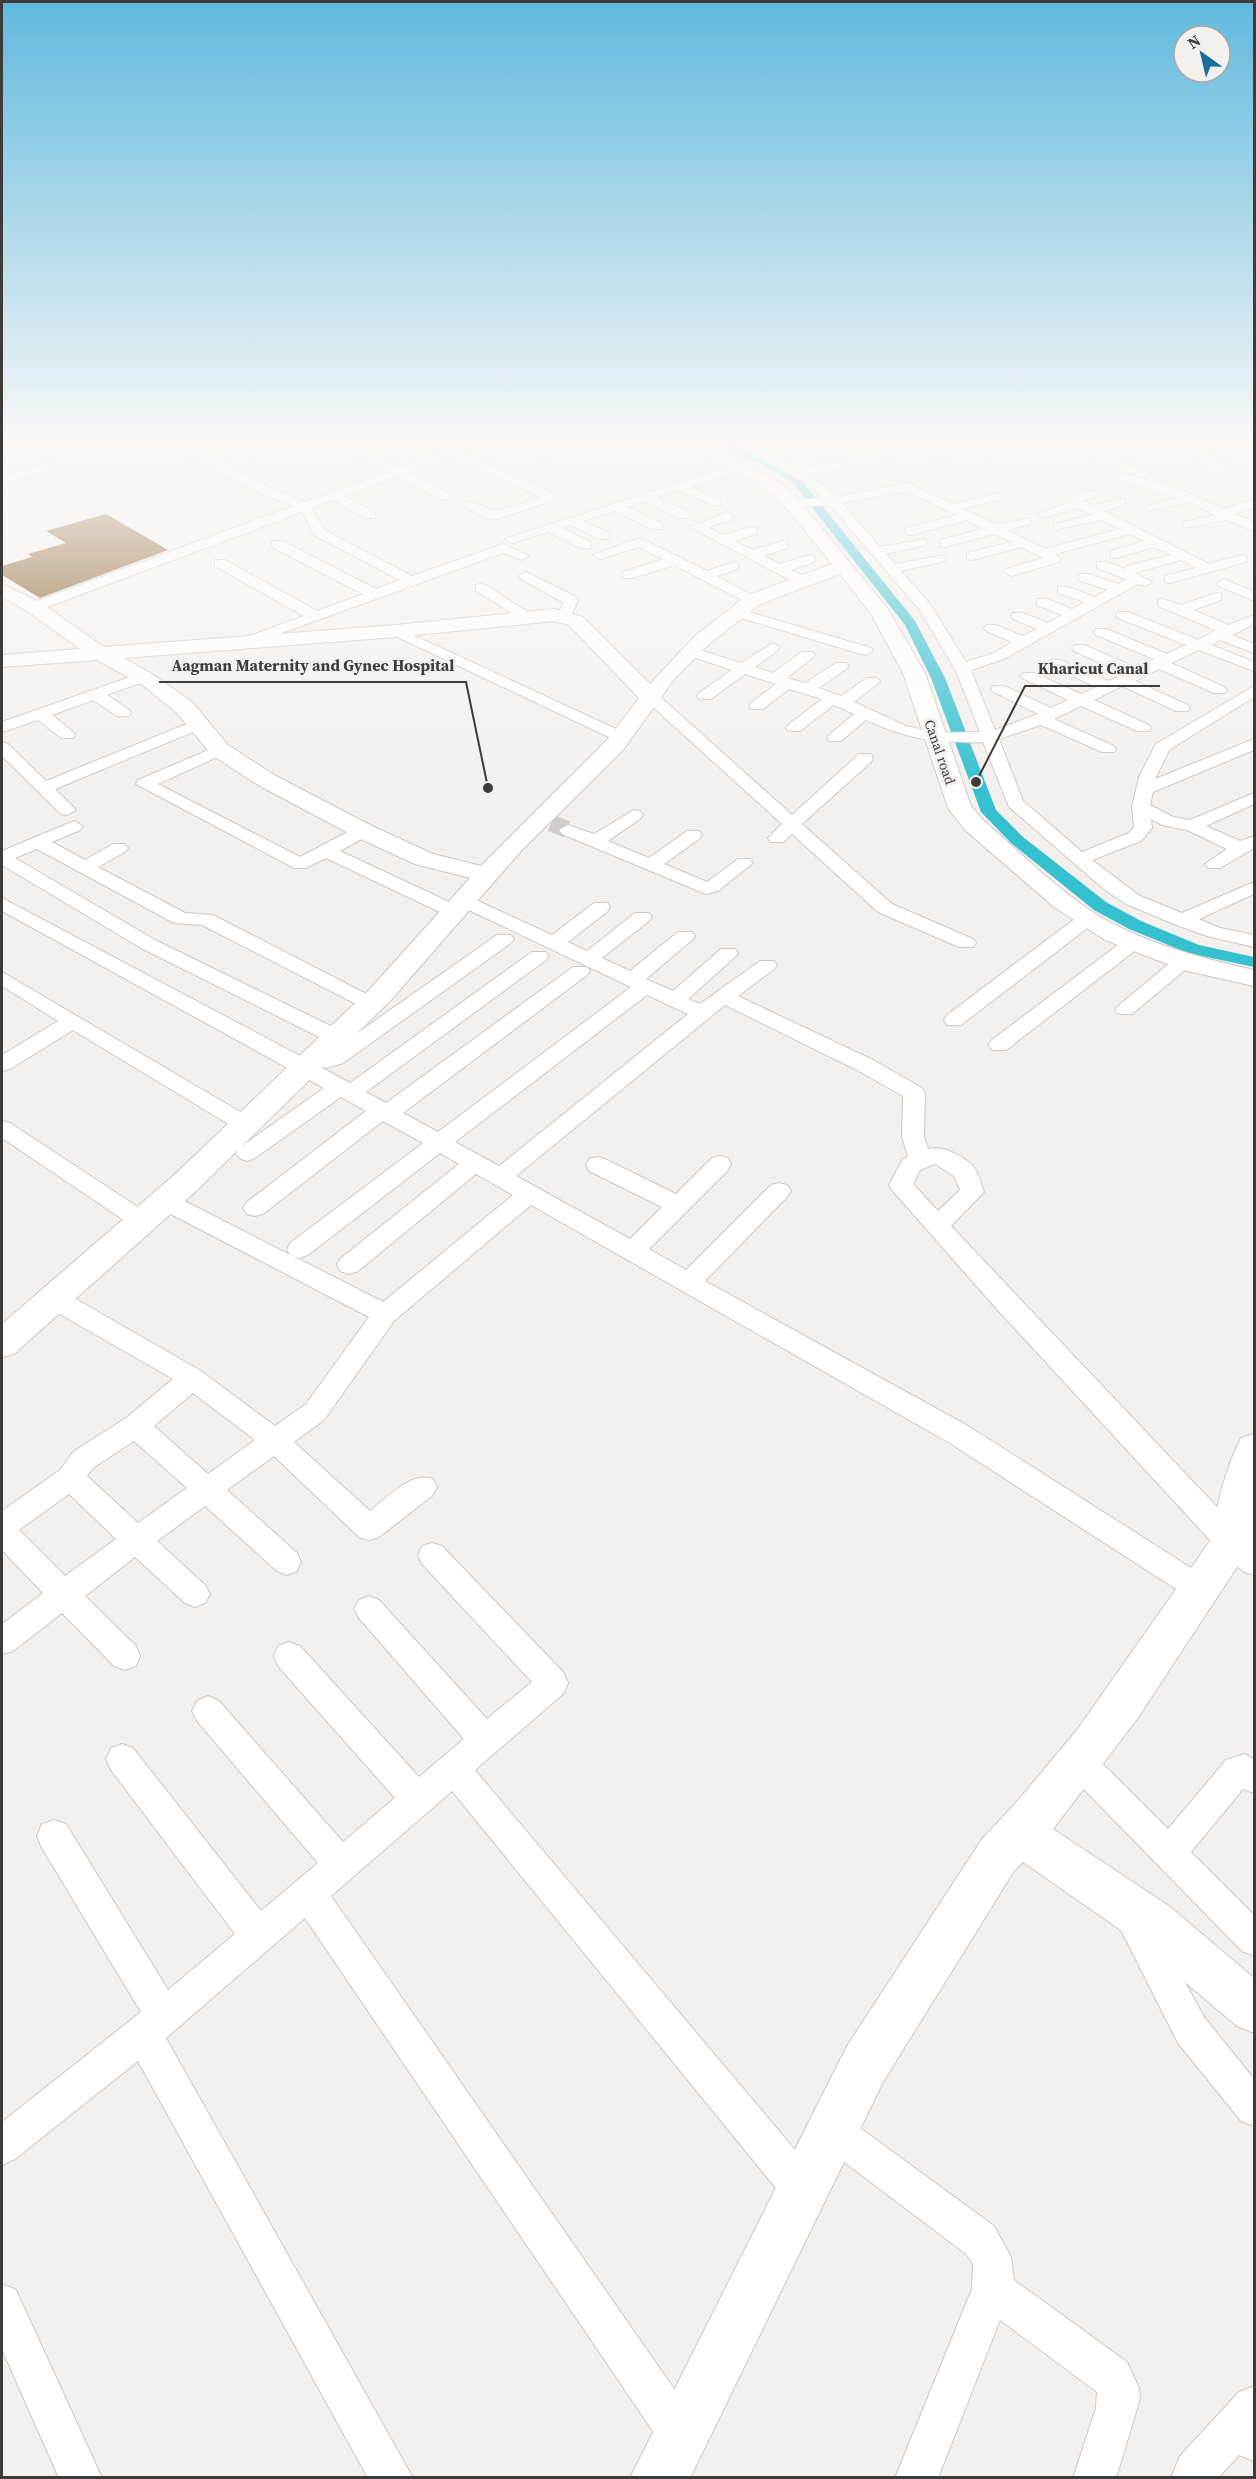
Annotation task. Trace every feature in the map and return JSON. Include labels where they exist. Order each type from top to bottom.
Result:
[{"type":"street","points":[[34,607],[160,560]]},
{"type":"street","points":[[307,560],[374,594]]},
{"type":"street","points":[[371,560],[411,581]]},
{"type":"street","points":[[246,642],[470,560]]},
{"type":"street","points":[[628,575],[672,560]]},
{"type":"street","points":[[675,560],[753,600]]},
{"type":"street","points":[[762,560],[801,580]]},
{"type":"street","points":[[779,569],[807,560]]},
{"type":"street","name":"Canal road","points":[[837,560],[880,612],[896,636],[914,673],[939,738],[960,808],[974,825],[1063,902],[1087,919],[1134,942],[1184,961],[1227,974],[1254,978]]},
{"type":"street","points":[[883,560],[938,626],[962,668],[1015,803],[1079,859],[1133,900],[1214,933],[1254,940]]},
{"type":"street","points":[[891,569],[932,560]]},
{"type":"street","points":[[1011,572],[1052,560]]},
{"type":"street","points":[[962,668],[995,658],[1171,560]]},
{"type":"street","points":[[1191,560],[1207,568]]},
{"type":"street","points":[[1170,579],[1238,560]]},
{"type":"street","points":[[220,563],[315,616]]},
{"type":"street","points":[[705,576],[734,566]]},
{"type":"street","points":[[1102,566],[1140,578]]},
{"type":"street","points":[[2,1344],[165,1201],[371,1004],[486,875],[545,821],[621,737],[650,696],[701,641],[753,600],[801,580],[842,567]]},
{"type":"street","points":[[526,576],[571,600],[565,616]]},
{"type":"street","points":[[1084,577],[1119,590]]},
{"type":"street","points":[[1224,583],[1254,597]]},
{"type":"street","points":[[481,588],[528,616],[587,635]]},
{"type":"street","points":[[2,590],[34,607],[98,652],[144,677],[184,707],[220,750],[266,780],[363,831],[424,859],[486,875]]},
{"type":"street","points":[[1063,590],[1097,602]]},
{"type":"street","points":[[1181,610],[1216,597]]},
{"type":"street","points":[[1042,602],[1074,615]]},
{"type":"street","points":[[1163,603],[1239,628],[1254,649]]},
{"type":"street","points":[[736,612],[866,651]]},
{"type":"street","points":[[1123,615],[1254,667]]},
{"type":"street","points":[[2,661],[396,631],[528,616],[565,616],[576,621],[587,635],[650,696],[885,908],[966,943]]},
{"type":"street","points":[[1018,616],[1049,628]]},
{"type":"street","points":[[991,628],[1024,642]]},
{"type":"street","points":[[692,652],[807,689],[901,730],[939,738],[989,736],[1021,728],[1195,644],[1239,628]]},
{"type":"street","points":[[396,631],[621,737]]},
{"type":"street","points":[[1101,632],[1167,658],[1219,690]]},
{"type":"street","points":[[705,696],[773,647]]},
{"type":"street","points":[[976,648],[995,658]]},
{"type":"street","points":[[1079,648],[1136,673]]},
{"type":"street","points":[[757,706],[807,655]]},
{"type":"street","points":[[1167,658],[1199,662]]},
{"type":"street","points":[[1056,663],[1182,708]]},
{"type":"street","points":[[807,689],[841,666]]},
{"type":"street","points":[[1029,676],[1079,701],[1143,728]]},
{"type":"street","points":[[2,727],[144,677]]},
{"type":"street","points":[[794,728],[872,681]]},
{"type":"street","points":[[999,689],[1108,749]]},
{"type":"street","points":[[95,694],[123,713]]},
{"type":"street","points":[[1079,859],[1135,837],[1143,828],[1141,807],[1147,777],[1162,747],[1250,700]]},
{"type":"street","points":[[40,713],[67,735]]},
{"type":"street","points":[[835,738],[865,713]]},
{"type":"street","points":[[43,788],[199,724]]},
{"type":"street","points":[[1145,789],[1254,744]]},
{"type":"street","points":[[2,747],[70,818],[38,842],[2,857]]},
{"type":"street","points":[[220,750],[144,784],[300,864],[363,831]]},
{"type":"street","points":[[777,838],[865,758]]},
{"type":"street","points":[[1192,826],[1254,798]]},
{"type":"street","points":[[1141,807],[1168,821],[1192,826],[1247,844]]},
{"type":"street","points":[[596,841],[634,815]]},
{"type":"street","points":[[568,830],[706,888],[711,887],[744,863]]},
{"type":"street","points":[[652,864],[693,835]]},
{"type":"street","points":[[38,842],[181,919],[206,919],[371,1004]]},
{"type":"street","points":[[1214,864],[1247,844]]},
{"type":"street","points":[[85,867],[119,848]]},
{"type":"street","points":[[326,851],[458,906],[546,950],[639,983],[702,1013]]},
{"type":"street","points":[[2,857],[148,944],[336,1037]]},
{"type":"street","points":[[1181,920],[1254,888]]},
{"type":"street","points":[[2,904],[113,964],[310,1063],[345,1090],[958,1434],[1200,1589]]},
{"type":"street","points":[[247,1153],[345,1090],[546,950],[601,907]]},
{"type":"street","points":[[255,1208],[585,965],[642,917]]},
{"type":"street","points":[[113,964],[191,919]]},
{"type":"street","points":[[954,1020],[1087,919]]},
{"type":"street","points":[[299,1248],[440,1143],[639,983],[685,936]]},
{"type":"street","points":[[310,1063],[336,1058],[504,939]]},
{"type":"street","points":[[999,1045],[1134,942]]},
{"type":"street","points":[[675,1000],[728,953]]},
{"type":"street","points":[[1125,1010],[1184,961]]},
{"type":"street","points":[[501,1176],[702,1013],[767,965]]},
{"type":"street","points":[[4,984],[72,1021],[246,1125]]},
{"type":"street","points":[[724,997],[865,1065],[914,1093],[913,1136],[920,1161]]},
{"type":"street","points":[[2,1064],[72,1021]]},
{"type":"street","points":[[2,1128],[142,1221]]},
{"type":"street","points":[[937,1225],[972,1192],[964,1171],[936,1154],[911,1165],[901,1185],[937,1225],[1247,1542]]},
{"type":"street","points":[[349,1265],[476,1162]]},
{"type":"street","points":[[632,1251],[720,1164]]},
{"type":"street","points":[[597,1165],[678,1205]]},
{"type":"street","points":[[688,1283],[778,1191]]},
{"type":"street","points":[[2,1641],[136,1540],[315,1412],[385,1314],[530,1193]]},
{"type":"street","points":[[165,1201],[385,1314]]},
{"type":"street","points":[[53,1298],[192,1378],[275,1441],[369,1528],[423,1487]]},
{"type":"street","points":[[124,1656],[6,1536],[3,1526],[70,1478],[83,1460],[136,1426],[192,1378]]},
{"type":"street","points":[[136,1426],[287,1562]]},
{"type":"street","points":[[1247,1542],[1236,1506],[1254,1449]]},
{"type":"street","points":[[70,1478],[195,1594]]},
{"type":"street","points":[[658,2478],[865,2064],[998,1855],[1020,1833],[1105,1730],[1200,1589],[1247,1542]]},
{"type":"street","points":[[2,2146],[154,2025],[488,1742],[553,1683],[432,1555]]},
{"type":"street","points":[[369,1609],[488,1742]]},
{"type":"street","points":[[289,1656],[418,1800]]},
{"type":"street","points":[[208,1711],[341,1865]]},
{"type":"street","points":[[122,1760],[258,1936]]},
{"type":"street","points":[[1078,1761],[1254,1939]]},
{"type":"street","points":[[454,1769],[802,2189]]},
{"type":"street","points":[[1169,1853],[1237,1771],[1244,1770],[1254,1778]]},
{"type":"street","points":[[1020,1833],[1161,1930],[1254,2009]]},
{"type":"street","points":[[54,1836],[392,2478]]},
{"type":"street","points":[[308,1893],[680,2434]]},
{"type":"street","points":[[1124,1903],[1191,2030],[1254,2108]]},
{"type":"street","points":[[832,2130],[980,2240],[991,2253],[996,2271],[992,2289],[916,2478]]},
{"type":"street","points":[[992,2289],[1112,2378],[1118,2387],[1120,2397],[1094,2478]]},
{"type":"street","points":[[2,2304],[81,2478]]},
{"type":"street","points":[[1192,2478],[1195,2471],[1250,2423]]},
{"type":"building","points":[[23,560],[142,560],[40,598],[2,575],[2,566]]},
{"type":"waterway","points":[[860,560],[911,624],[938,678],[989,812],[1017,840],[1100,906],[1135,925],[1194,949],[1254,962]]},
{"type":"tunnel","points":[[551,823],[568,830]]},
{"type":"place","name":"Kharicut Canal","points":[[976,782]]},
{"type":"place","name":"Aagman Maternity and Gynec Hospital","points":[[488,788]]}]
